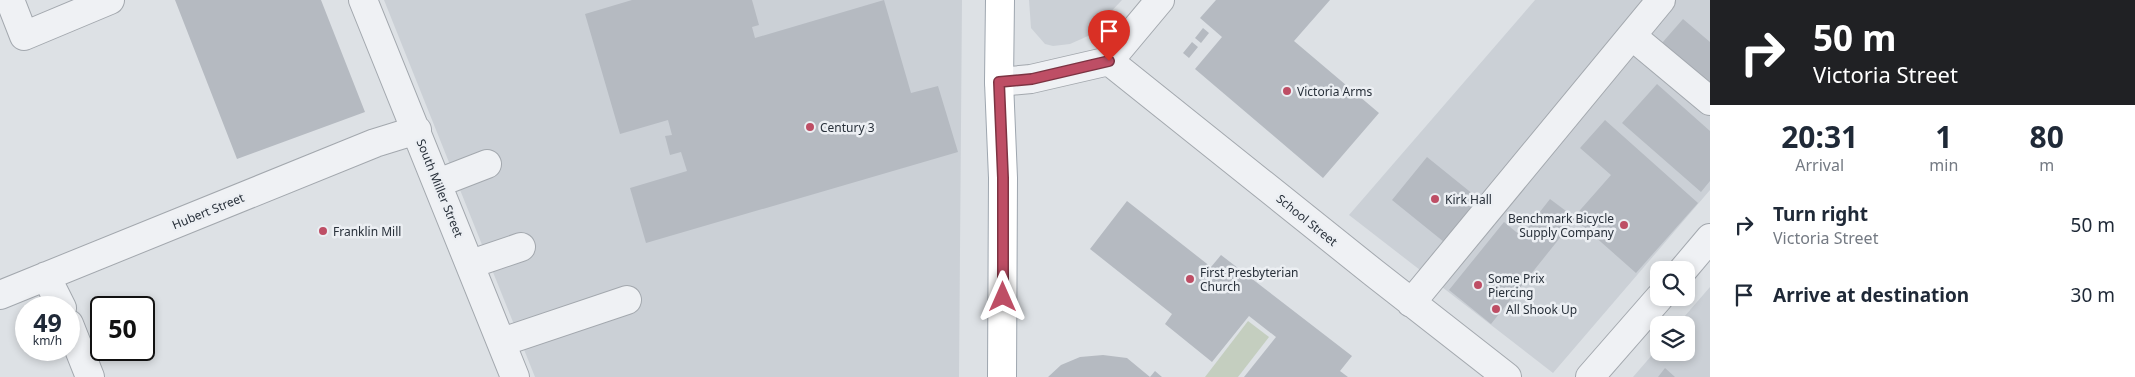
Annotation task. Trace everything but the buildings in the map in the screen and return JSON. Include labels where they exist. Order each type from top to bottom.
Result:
[{"type":"main road","points":[[1000,0],[999,82],[1003,178],[1002,377]]},
{"type":"street","points":[[10,0],[24,36],[110,0]]},
{"type":"street","name":"South Miller Street","points":[[363,0],[516,377]]},
{"type":"street","points":[[999,82],[1032,79],[1109,61],[1160,0]]},
{"type":"street","points":[[1411,303],[1661,0]]},
{"type":"street","points":[[1632,36],[1710,101]]},
{"type":"street","name":"School Street","points":[[1109,61],[1411,303],[1492,373]]},
{"type":"street","name":"Hubert Street","points":[[0,295],[375,143],[417,130]]},
{"type":"street","points":[[438,183],[487,164]]},
{"type":"street","points":[[1691,261],[1710,238]]},
{"type":"street","points":[[471,264],[521,247]]},
{"type":"street","points":[[46,276],[56,296]]},
{"type":"street","points":[[502,342],[626,300]]},
{"type":"street","points":[[1590,377],[1652,306]]},
{"type":"street","points":[[80,352],[90,377]]},
{"type":"shaded area","points":[[384,0],[962,0],[959,377],[535,377]]},
{"type":"shaded area","points":[[1029,0],[1122,0],[1088,36],[1070,44],[1053,46],[1045,44],[1031,28]]},
{"type":"shaded area","points":[[1535,0],[1710,0],[1710,190],[1553,373],[1349,215]]},
{"type":"shaded area","points":[[1710,287],[1710,377],[1633,377],[1650,357],[1650,361],[1695,361],[1695,316],[1685,316]]},
{"type":"green space","points":[[1248,321],[1269,337],[1238,377],[1205,377]]},
{"type":"place","name":"Victoria Arms","points":[[1287,91]]},
{"type":"place","name":"Century 3","points":[[810,127]]},
{"type":"place","name":"Kirk Hall","points":[[1435,199]]},
{"type":"place","name":"Benchmark Bicycle Supply Company","points":[[1624,225]]},
{"type":"place","name":"Franklin Mill","points":[[323,231]]},
{"type":"place","name":"First Presbyterian Church","points":[[1190,279]]},
{"type":"place","name":"Some Prix Piercing","points":[[1478,285]]},
{"type":"place","name":"All Shook Up","points":[[1496,309]]},
{"type":"route","points":[[1003,297],[1003,178],[999,82],[1032,79],[1109,61]]}]
